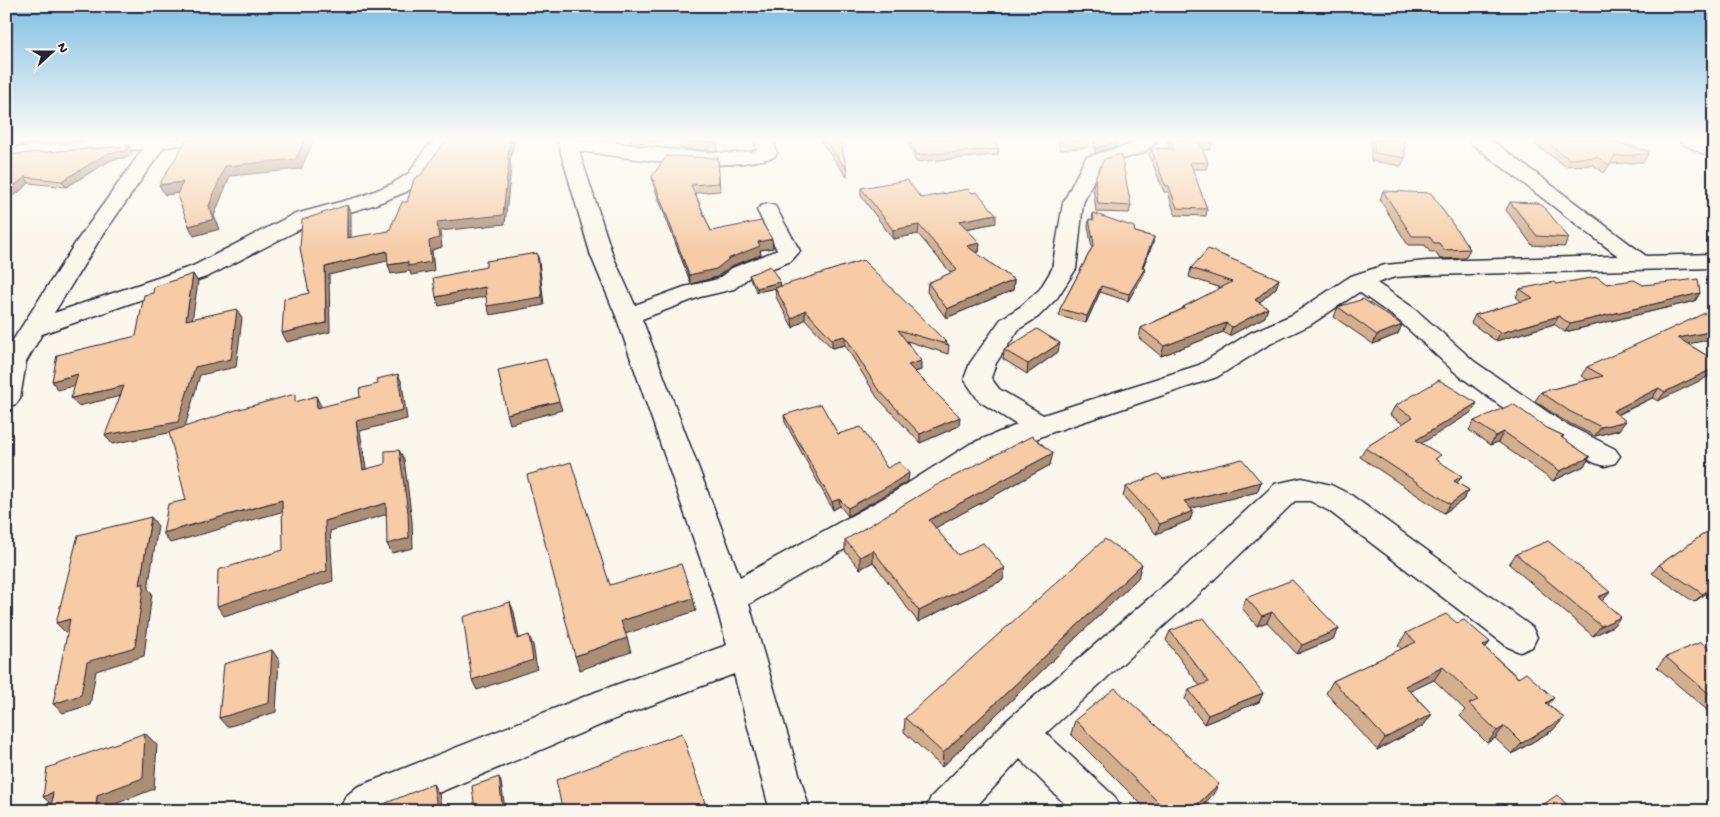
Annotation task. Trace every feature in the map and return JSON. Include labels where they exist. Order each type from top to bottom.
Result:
[{"type":"street","points":[[6,398],[10,364],[87,242],[133,177]]},
{"type":"street","points":[[32,329],[201,271],[300,220],[369,200],[399,188],[416,177]]},
{"type":"street","points":[[578,177],[602,256],[628,316],[731,598],[744,654],[790,811]]},
{"type":"street","points":[[1040,426],[989,395],[978,379],[983,363],[1010,324],[1028,312],[1049,293],[1064,269],[1073,202],[1085,177]]},
{"type":"street","points":[[1528,177],[1642,264]]},
{"type":"street","points":[[628,316],[692,292],[726,284],[740,273],[783,256],[789,250],[768,210]]},
{"type":"street","points":[[731,598],[902,502],[980,451],[1040,426],[1208,370],[1259,339],[1301,320],[1359,281],[1393,270],[1427,268],[1714,262]]},
{"type":"street","points":[[1359,281],[1406,314],[1466,368],[1552,429],[1605,456]]},
{"type":"street","points":[[945,811],[1019,733],[1187,585],[1286,492],[1304,488],[1320,492],[1340,503],[1520,637]]},
{"type":"street","points":[[358,811],[370,802],[590,712],[744,654]]},
{"type":"street","points":[[1019,733],[1101,811]]},
{"type":"building","points":[[6,177],[25,177],[11,189],[6,189]]},
{"type":"building","points":[[26,177],[68,177],[62,181]]},
{"type":"building","points":[[164,177],[221,177],[209,206],[214,219],[189,226],[178,198],[178,192],[183,182],[159,185]]},
{"type":"building","points":[[417,177],[507,177],[503,215],[437,222],[439,238],[429,241],[431,262],[408,266],[408,262],[388,265],[387,251],[325,267],[326,323],[282,333],[284,299],[309,293],[300,248],[302,220],[347,205],[347,238],[389,231],[402,202],[407,202],[414,179]]},
{"type":"building","points":[[652,177],[719,177],[719,183],[691,185],[711,231],[761,221],[772,239],[758,242],[760,246],[730,258],[716,269],[689,275]]},
{"type":"building","points":[[1125,177],[1131,206],[1098,204],[1095,178]]},
{"type":"building","points":[[1162,177],[1195,177],[1207,209],[1177,208],[1169,186],[1165,185]]},
{"type":"building","points":[[907,180],[921,198],[968,189],[972,193],[977,192],[996,214],[959,221],[980,243],[967,246],[1014,280],[947,309],[928,283],[957,270],[919,225],[893,230],[861,188]]},
{"type":"building","points":[[1383,191],[1431,193],[1470,249],[1444,250],[1439,243],[1434,243],[1429,236],[1412,236]]},
{"type":"building","points":[[1510,202],[1538,203],[1544,207],[1569,238],[1537,236]]},
{"type":"building","points":[[1093,213],[1134,227],[1135,232],[1154,237],[1142,267],[1145,268],[1129,294],[1101,286],[1087,316],[1060,309],[1094,244],[1089,219],[1094,220]]},
{"type":"building","points":[[1208,249],[1279,279],[1255,300],[1268,308],[1232,327],[1226,323],[1164,346],[1141,328],[1185,308],[1183,307],[1232,282],[1191,268]]},
{"type":"building","points":[[537,253],[542,297],[487,306],[485,287],[436,297],[433,278],[486,267],[486,261]]},
{"type":"building","points":[[863,260],[949,345],[898,330],[921,361],[908,365],[960,417],[920,434],[877,388],[845,336],[832,339],[805,310],[792,319],[775,288]]},
{"type":"building","points":[[770,266],[780,282],[757,288],[749,275]]},
{"type":"building","points":[[193,274],[186,320],[237,309],[231,359],[195,367],[178,422],[105,435],[124,386],[71,398],[78,374],[52,381],[57,355],[136,336],[144,295],[153,293],[154,287]]},
{"type":"building","points":[[1597,277],[1607,284],[1634,280],[1643,285],[1698,279],[1700,293],[1570,324],[1559,316],[1500,333],[1475,315],[1533,298],[1520,289],[1554,282],[1556,284]]},
{"type":"building","points":[[1363,299],[1402,325],[1377,335],[1338,307]]},
{"type":"building","points":[[1714,309],[1714,331],[1678,338],[1714,360],[1714,368],[1665,392],[1659,388],[1613,411],[1626,421],[1601,427],[1569,411],[1541,392],[1603,376],[1587,367]]},
{"type":"building","points":[[1037,329],[1060,343],[1028,364],[1004,350]]},
{"type":"building","points":[[546,359],[559,401],[507,414],[498,370]]},
{"type":"building","points":[[398,374],[403,410],[356,421],[363,470],[385,464],[385,451],[399,450],[408,512],[409,538],[387,544],[386,503],[325,521],[327,571],[217,606],[218,570],[283,550],[282,500],[163,533],[168,504],[186,500],[169,432],[236,410],[295,394],[295,402],[316,396],[317,408],[360,397],[359,389],[378,384],[377,379]]},
{"type":"building","points":[[1439,380],[1477,403],[1416,440],[1441,455],[1435,459],[1462,476],[1454,481],[1469,490],[1450,504],[1365,448],[1413,417],[1395,406]]},
{"type":"building","points":[[821,404],[838,434],[861,427],[887,468],[899,462],[909,473],[848,508],[839,499],[832,502],[784,415]]},
{"type":"building","points":[[1513,404],[1547,428],[1564,436],[1561,437],[1590,457],[1560,471],[1504,432],[1496,436],[1474,421]]},
{"type":"building","points":[[1032,436],[1053,453],[929,520],[958,555],[983,543],[1005,568],[919,611],[873,550],[860,557],[845,540],[933,487]]},
{"type":"building","points":[[1242,459],[1261,482],[1184,501],[1193,511],[1160,524],[1126,487],[1158,474],[1163,479]]},
{"type":"building","points":[[571,462],[610,585],[681,564],[693,598],[621,621],[627,638],[575,656],[527,475]]},
{"type":"building","points":[[151,517],[140,585],[144,583],[135,647],[87,662],[81,695],[53,704],[70,619],[56,623],[78,535]]},
{"type":"building","points":[[1714,527],[1714,585],[1703,594],[1659,565]]},
{"type":"building","points":[[1105,539],[1142,564],[943,753],[905,718]]},
{"type":"building","points":[[1548,541],[1610,592],[1598,597],[1621,617],[1601,626],[1516,554]]},
{"type":"building","points":[[1292,580],[1339,629],[1302,645],[1272,612],[1262,616],[1246,598]]},
{"type":"building","points":[[510,602],[517,639],[529,635],[533,660],[472,680],[463,617]]},
{"type":"building","points":[[1446,614],[1457,623],[1464,620],[1490,642],[1483,646],[1518,678],[1526,673],[1554,698],[1546,703],[1564,718],[1522,743],[1505,726],[1497,731],[1469,704],[1478,700],[1443,667],[1405,686],[1432,714],[1385,738],[1333,681],[1416,642],[1406,633]]},
{"type":"building","points":[[1204,618],[1263,693],[1208,715],[1189,690],[1209,682],[1170,631]]},
{"type":"building","points":[[1701,642],[1714,653],[1714,698],[1666,657]]},
{"type":"building","points":[[272,650],[269,703],[219,718],[224,664]]},
{"type":"building","points":[[1115,688],[1219,784],[1190,811],[1154,811],[1161,805],[1075,720]]},
{"type":"building","points":[[145,733],[143,778],[97,795],[96,811],[51,811],[53,792],[43,797],[47,768]]},
{"type":"building","points":[[682,733],[705,803],[686,811],[555,811],[562,808],[556,780]]},
{"type":"building","points":[[499,777],[502,804],[484,811],[475,811],[472,786]]},
{"type":"building","points":[[433,784],[437,806],[427,811],[387,811],[386,803]]},
{"type":"building","points":[[1557,795],[1574,811],[1534,811]]}]
